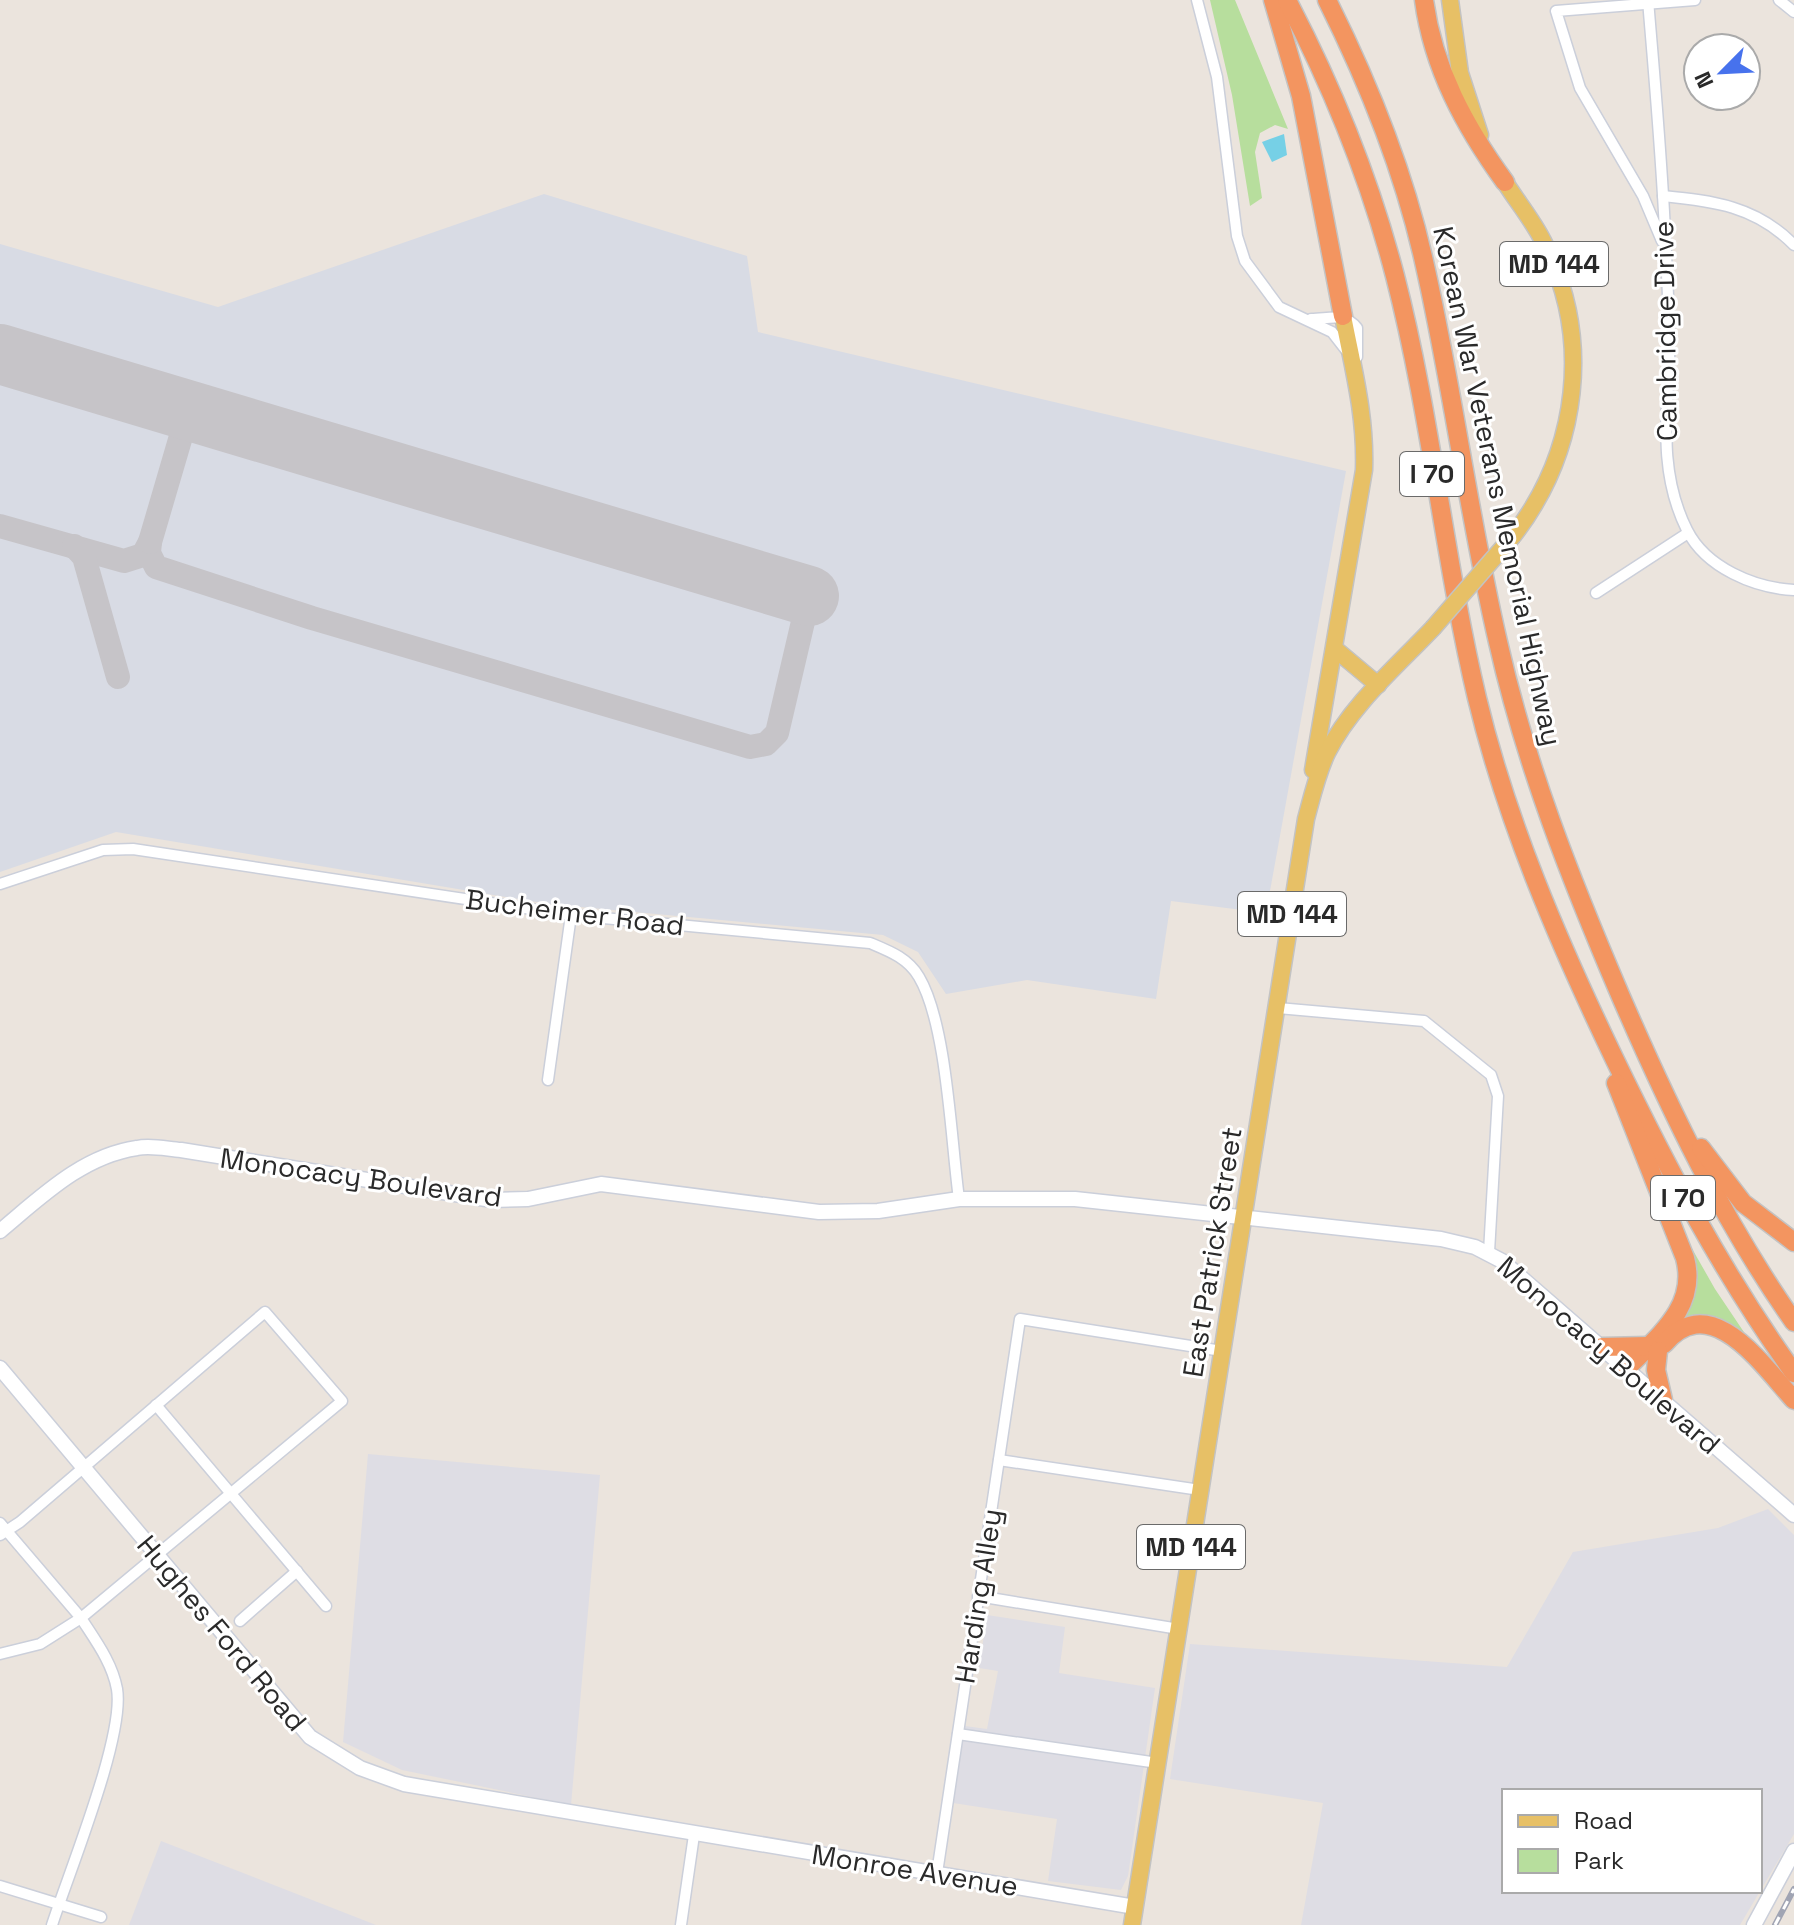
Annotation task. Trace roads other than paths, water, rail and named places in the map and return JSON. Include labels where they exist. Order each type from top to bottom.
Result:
[{"type":"highway","points":[[1273,0],[1301,96],[1343,316]]},
{"type":"highway","name":"Korean War Veterans Memorial Highway","points":[[1287,0],[1340,110],[1378,214],[1410,339],[1453,597],[1478,704],[1522,843],[1592,1012],[1703,1234],[1794,1373]]},
{"type":"highway","name":"Korean War Veterans Memorial Highway","points":[[1329,0],[1401,177],[1425,266],[1496,637],[1524,750],[1571,879],[1671,1105],[1729,1219],[1794,1322]]},
{"type":"highway","points":[[1424,0],[1432,39],[1449,88],[1474,139],[1505,182]]},
{"type":"highway","points":[[1592,1012],[1628,1121],[1688,1269],[1685,1302],[1632,1373]]},
{"type":"highway","points":[[1671,1105],[1743,1203],[1794,1242]]},
{"type":"highway","points":[[1602,1347],[1653,1348],[1678,1330],[1713,1325],[1725,1329],[1794,1400]]},
{"type":"highway","points":[[1653,1348],[1663,1400]]},
{"type":"main road","name":"MD 144","points":[[1450,0],[1454,44],[1468,101],[1483,142],[1505,182]]},
{"type":"main road","name":"East Patrick Street","points":[[1132,1925],[1306,819],[1327,753],[1378,685],[1433,628],[1528,516],[1553,471],[1568,421],[1574,369],[1570,315],[1554,263],[1532,220],[1505,182]]},
{"type":"main road","points":[[1306,819],[1364,470],[1365,434],[1358,383],[1343,316]]},
{"type":"main road","points":[[1335,649],[1378,685]]},
{"type":"main road","name":"Monocacy Boulevard","points":[[0,1231],[66,1177],[102,1157],[139,1147],[181,1150],[492,1200],[528,1199],[601,1184],[819,1212],[878,1211],[959,1199],[1075,1199],[1441,1239],[1489,1252],[1794,1515]]},
{"type":"main road","name":"Hughes Ford Road","points":[[0,1368],[310,1737],[360,1768],[404,1784],[694,1835]]},
{"type":"main road","name":"Monroe Avenue","points":[[694,1835],[1135,1907]]},
{"type":"main road","points":[[1754,1925],[1794,1851]]},
{"type":"street","points":[[1197,0],[1217,77],[1237,236],[1245,261],[1269,297],[1291,314],[1337,336],[1352,362]]},
{"type":"street","points":[[1666,254],[1643,196],[1580,88],[1556,11],[1695,0]]},
{"type":"street","points":[[1779,0],[1794,12]]},
{"type":"street","name":"Cambridge Drive","points":[[1649,3],[1666,254],[1669,360],[1665,440],[1669,485],[1688,533],[1708,557],[1744,580],[1794,590]]},
{"type":"street","points":[[1663,196],[1722,201],[1747,212],[1794,245]]},
{"type":"street","points":[[1306,319],[1343,316],[1357,328],[1358,383]]},
{"type":"street","points":[[1596,593],[1688,533]]},
{"type":"street","name":"Bucheimer Road","points":[[0,884],[103,850],[133,849],[571,915],[870,943],[898,954],[919,976],[935,1017],[959,1199]]},
{"type":"street","points":[[548,1080],[571,915]]},
{"type":"street","points":[[1278,1008],[1424,1021],[1491,1075],[1498,1096],[1489,1252]]},
{"type":"street","points":[[0,1654],[40,1644],[81,1618],[342,1401],[265,1312],[83,1467],[2,1530],[81,1618],[104,1653],[117,1689],[117,1725],[52,1925]]},
{"type":"street","name":"Harding Alley","points":[[937,1873],[1020,1319],[1222,1351]]},
{"type":"street","points":[[156,1405],[326,1606]]},
{"type":"street","points":[[999,1460],[1200,1490]]},
{"type":"street","points":[[240,1621],[297,1571]]},
{"type":"street","points":[[978,1596],[1179,1629]]},
{"type":"street","points":[[958,1734],[1158,1763]]},
{"type":"street","points":[[681,1925],[694,1835]]},
{"type":"street","points":[[0,1886],[101,1917]]},
{"type":"water","points":[[1284,134],[1287,155],[1272,162],[1262,142]]},
{"type":"railway","points":[[1775,1925],[1794,1889]]}]
